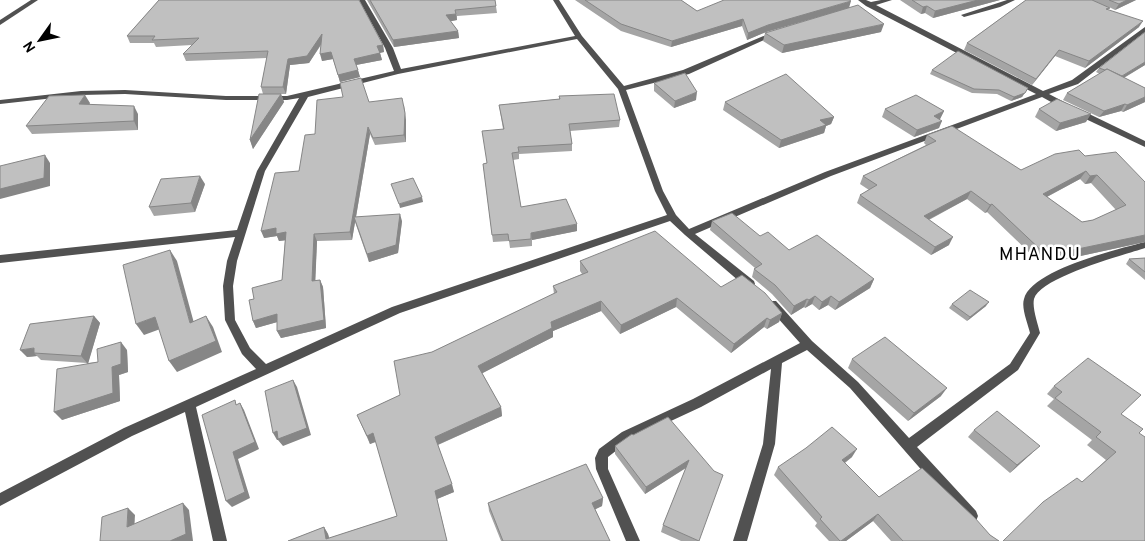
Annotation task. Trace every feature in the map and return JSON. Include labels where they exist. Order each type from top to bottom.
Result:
[{"type":"street","points":[[0,23],[35,0]]},
{"type":"street","points":[[362,0],[389,48],[398,72]]},
{"type":"street","points":[[556,0],[579,37],[622,89],[659,190],[672,217],[688,233],[764,295],[808,344],[854,384],[980,526]]},
{"type":"street","points":[[869,5],[888,0]]},
{"type":"street","points":[[964,15],[998,6],[1012,0]]},
{"type":"street","points":[[861,4],[869,5],[1041,94],[1145,144]]},
{"type":"street","points":[[688,233],[828,174],[1075,82],[1145,28],[1137,23]]},
{"type":"street","points":[[622,89],[686,72],[778,32]]},
{"type":"street","points":[[0,102],[81,93],[125,92],[226,98],[287,98],[398,72],[579,37]]},
{"type":"street","points":[[263,369],[246,351],[230,320],[228,286],[232,261],[261,171],[305,95]]},
{"type":"street","points":[[0,500],[128,432],[396,310],[672,217]]},
{"type":"street","points":[[0,259],[241,233]]},
{"type":"street","points":[[910,445],[1014,367],[1028,348],[1034,333],[1028,301],[1032,291],[1052,278],[1079,265],[1145,245]]},
{"type":"street","points":[[633,541],[602,469],[600,458],[603,453],[626,436],[778,361],[808,344]]},
{"type":"street","points":[[740,541],[769,444],[778,361]]},
{"type":"street","points":[[189,403],[220,541]]},
{"type":"building","points":[[159,0],[359,0],[383,45],[377,46],[380,53],[354,59],[358,70],[338,75],[331,52],[320,54],[322,34],[307,56],[288,59],[283,87],[261,87],[268,51],[183,54],[199,38],[152,40],[155,36],[127,36]]},
{"type":"building","points":[[370,0],[495,0],[496,6],[455,10],[456,14],[446,15],[458,31],[393,40]]},
{"type":"building","points":[[585,0],[681,0],[697,11],[724,0],[851,1],[768,25],[748,33],[743,19],[672,41],[621,24]]},
{"type":"building","points":[[912,0],[978,0],[935,11],[927,6],[923,7]]},
{"type":"building","points":[[1026,0],[1092,0],[1110,8],[1106,9],[1143,21],[1089,61],[1059,50],[1036,79],[967,43]]},
{"type":"building","points":[[1109,0],[1127,0],[1119,4]]},
{"type":"building","points":[[858,5],[884,24],[784,45],[765,33]]},
{"type":"building","points":[[1145,32],[1145,62],[1122,76],[1107,69],[1099,68]]},
{"type":"building","points":[[958,51],[1028,88],[1025,93],[1014,97],[999,90],[974,89],[932,70]]},
{"type":"building","points":[[1107,69],[1145,88],[1145,97],[1127,105],[1104,111],[1067,93]]},
{"type":"building","points":[[685,73],[697,92],[675,101],[654,83]]},
{"type":"building","points":[[786,74],[834,117],[820,120],[826,125],[781,140],[725,102]]},
{"type":"building","points":[[361,78],[369,102],[402,98],[405,113],[404,135],[373,138],[368,127],[350,232],[314,234],[312,281],[320,280],[324,320],[277,331],[277,314],[253,321],[249,300],[254,299],[252,288],[282,280],[286,232],[276,234],[276,228],[261,231],[275,173],[299,171],[305,135],[315,134],[317,100],[343,97],[340,83]]},
{"type":"building","points":[[259,94],[281,94],[250,140]]},
{"type":"building","points":[[614,94],[620,120],[569,124],[572,144],[518,147],[519,152],[512,153],[521,207],[566,199],[577,224],[531,233],[531,239],[509,241],[508,234],[492,235],[483,164],[487,163],[482,131],[504,129],[499,105],[560,99],[559,96]]},
{"type":"building","points":[[85,95],[79,104],[134,106],[134,121],[26,126],[49,96]]},
{"type":"building","points":[[916,95],[944,111],[934,116],[942,121],[917,130],[885,109]]},
{"type":"building","points":[[1057,99],[1091,114],[1060,123],[1039,109]]},
{"type":"building","points":[[952,126],[1021,170],[1055,154],[1079,150],[1085,156],[1116,152],[1145,182],[1145,235],[1068,251],[1064,248],[1044,253],[992,204],[990,205],[971,191],[924,216],[953,237],[935,247],[860,195],[877,185],[863,176],[936,141],[927,135]],"holes":[[[1086,171],[1090,176],[1097,175],[1126,205],[1093,220],[1082,222],[1043,194]]]},
{"type":"building","points":[[45,155],[44,178],[0,189],[0,166]]},
{"type":"building","points":[[200,176],[191,203],[149,207],[161,179]]},
{"type":"building","points":[[413,178],[422,197],[399,204],[391,184]]},
{"type":"building","points":[[732,213],[760,236],[768,232],[789,250],[817,235],[874,279],[839,302],[831,296],[822,302],[815,296],[794,306],[775,285],[754,269],[762,264],[712,221]]},
{"type":"building","points":[[400,214],[396,245],[367,254],[354,217]]},
{"type":"building","points":[[655,231],[721,287],[742,275],[765,293],[782,313],[770,320],[767,318],[734,344],[677,298],[621,325],[601,301],[551,322],[552,328],[478,366],[501,407],[435,437],[452,484],[435,491],[447,541],[288,541],[324,527],[326,539],[397,516],[373,433],[367,436],[357,415],[400,395],[394,361],[432,352],[557,292],[553,286],[588,272],[580,261]]},
{"type":"building","points":[[170,250],[190,323],[206,316],[216,341],[169,361],[155,317],[136,324],[123,265]]},
{"type":"building","points":[[1145,258],[1145,272],[1129,259]]},
{"type":"building","points":[[970,290],[989,302],[970,317],[952,304]]},
{"type":"building","points":[[94,316],[81,356],[34,353],[34,348],[20,350],[30,324]]},
{"type":"building","points":[[885,337],[947,388],[914,413],[852,359]]},
{"type":"building","points":[[121,342],[121,364],[112,367],[113,393],[54,412],[57,369],[98,362],[97,349]]},
{"type":"building","points":[[1088,358],[1141,395],[1121,414],[1143,429],[1139,433],[1145,437],[1145,541],[1003,541],[1043,502],[1077,478],[1082,482],[1116,452],[1096,437],[1101,432],[1055,398],[1062,392],[1054,386]]},
{"type":"building","points":[[293,380],[307,428],[278,439],[277,431],[273,433],[265,391]]},
{"type":"building","points":[[235,400],[236,405],[240,403],[255,442],[233,452],[245,492],[226,501],[202,415]]},
{"type":"building","points":[[997,411],[1040,446],[1017,465],[974,430]]},
{"type":"building","points":[[668,417],[714,471],[723,475],[699,541],[663,525],[689,460],[646,487],[615,446],[632,434]]},
{"type":"building","points":[[832,427],[857,449],[842,460],[879,497],[922,468],[975,518],[990,535],[999,541],[903,541],[878,514],[840,541],[820,519],[822,517],[778,467]]},
{"type":"building","points":[[586,464],[603,498],[592,503],[610,541],[503,541],[488,503]]},
{"type":"building","points":[[183,503],[186,534],[170,541],[100,541],[102,517],[128,508],[127,527]]},
{"type":"district","name":"MHANDU","points":[[1040,255]]}]
